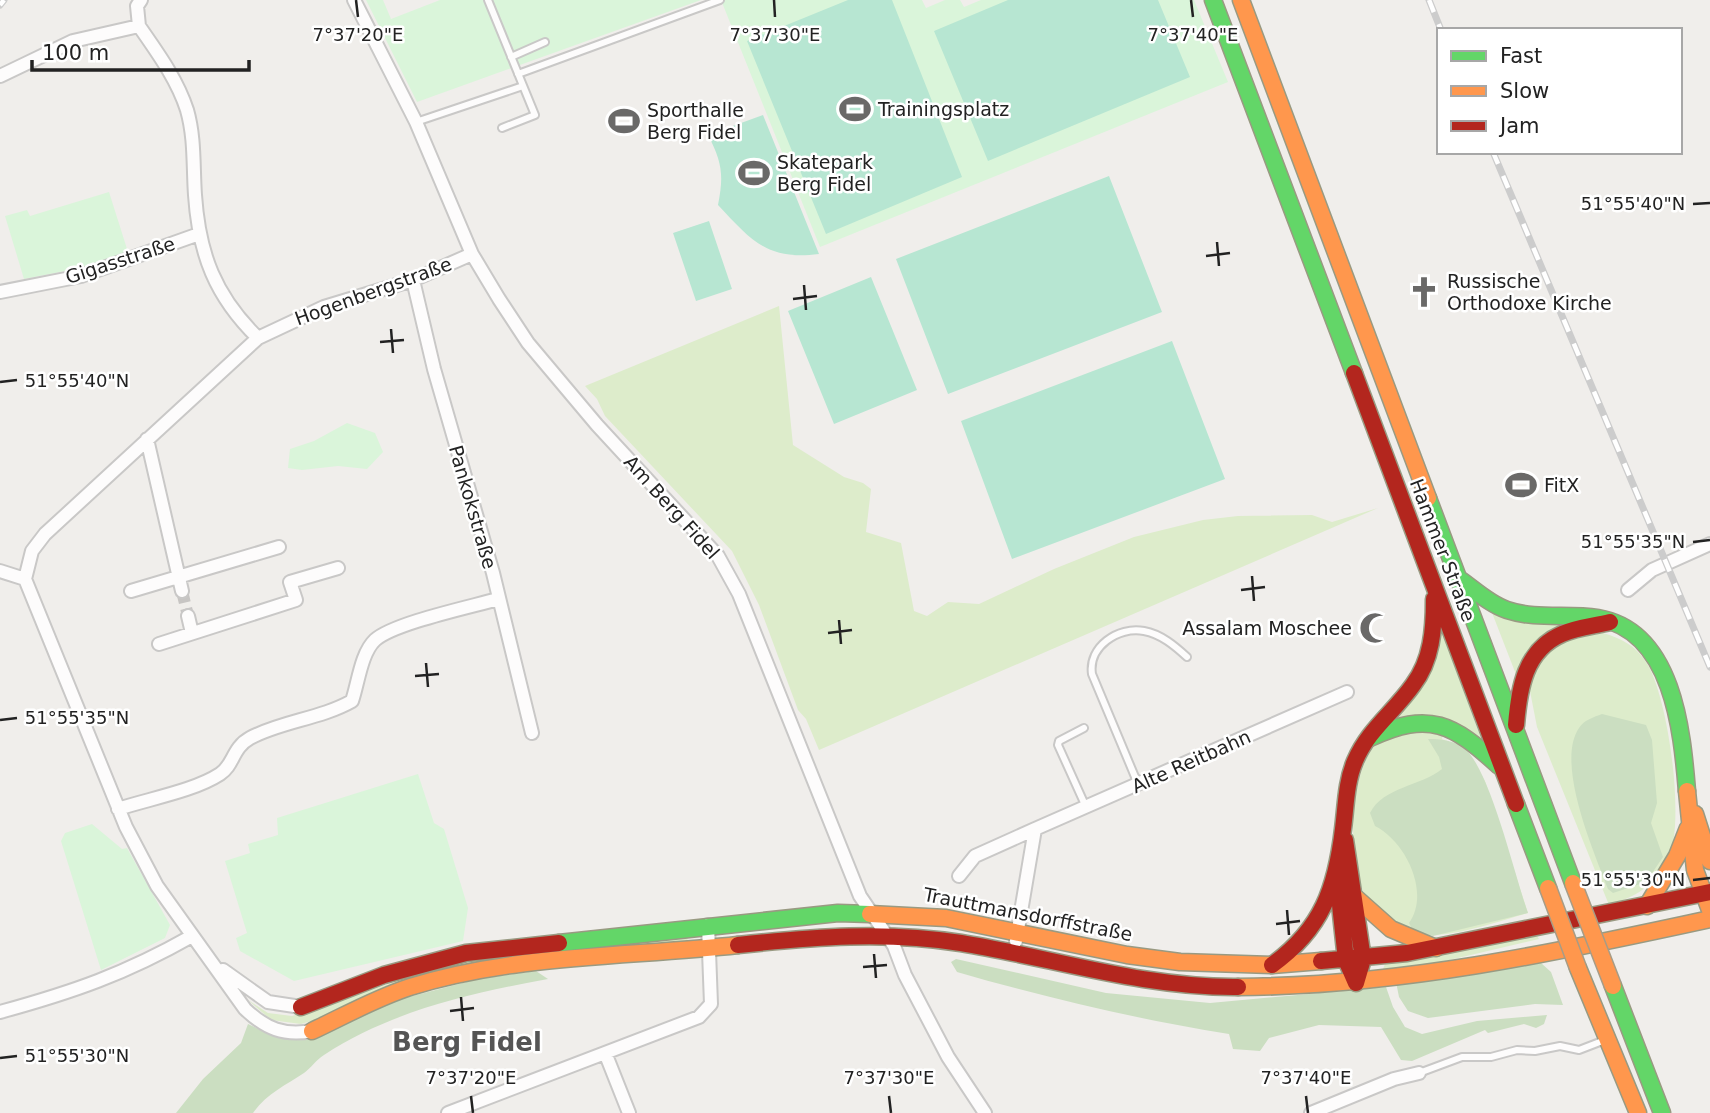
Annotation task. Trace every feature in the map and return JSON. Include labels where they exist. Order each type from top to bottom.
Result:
[{"type":"main road","name":"Hammer Straße","points":[[1213,0],[1586,992],[1638,1113]]},
{"type":"main road","name":"Hammer Straße","points":[[1241,0],[1662,1113]]},
{"type":"main road","points":[[1458,578],[1505,609],[1546,616],[1583,614],[1611,621],[1632,632],[1645,644],[1667,681],[1688,797],[1710,861]]},
{"type":"main road","points":[[1272,965],[1305,942],[1318,923],[1336,865],[1349,776],[1366,741],[1385,713],[1414,684],[1426,658],[1433,635],[1435,587]]},
{"type":"main road","points":[[1515,730],[1522,676],[1538,649],[1563,634],[1611,621]]},
{"type":"main road","points":[[1366,741],[1410,721],[1443,722],[1461,732],[1503,769]]},
{"type":"main road","points":[[1343,829],[1363,959],[1356,983]]},
{"type":"main road","points":[[1700,831],[1705,893],[1710,910]]},
{"type":"main road","points":[[1647,906],[1677,856],[1700,831]]},
{"type":"main road","points":[[1336,865],[1346,960],[1356,983]]},
{"type":"main road","name":"Trauttmansdorffstraße","points":[[301,1007],[384,975],[466,953],[708,925],[870,912],[946,918],[1153,959],[1225,965],[1272,965],[1363,959],[1436,948],[1705,893]]},
{"type":"main road","points":[[1355,897],[1387,929],[1405,939],[1436,948]]},
{"type":"main road","points":[[312,1031],[379,999],[448,977],[534,963],[801,937],[886,935],[944,941],[1111,975],[1195,986],[1265,988],[1356,983],[1537,954],[1710,919]]},
{"type":"street","points":[[141,0],[137,6],[139,26],[167,67],[187,109],[194,152],[199,234],[223,298],[234,314],[258,338]]},
{"type":"street","name":"Am Berg Fidel","points":[[354,0],[416,122],[472,254],[528,343],[597,425],[718,556],[752,620],[860,896],[886,935],[948,1057],[985,1113]]},
{"type":"street","points":[[0,76],[73,41],[139,26]]},
{"type":"street","name":"Gigasstraße","points":[[0,292],[82,276],[199,234]]},
{"type":"street","name":"Hogenbergstraße","points":[[26,579],[32,551],[45,534],[258,338],[324,307],[413,280],[472,254]]},
{"type":"street","name":"Pankokstraße","points":[[413,280],[433,369],[498,599],[532,733]]},
{"type":"street","points":[[148,439],[182,591]]},
{"type":"street","points":[[1628,590],[1652,570],[1710,544]]},
{"type":"street","points":[[131,591],[279,547]]},
{"type":"street","points":[[159,644],[296,600],[290,582],[338,568]]},
{"type":"street","points":[[0,571],[26,579],[118,809],[157,886],[245,1009],[258,1021],[289,1034],[312,1031]]},
{"type":"street","points":[[118,809],[206,781],[223,772],[235,748],[252,737],[337,710],[352,701],[374,641],[390,631],[498,599]]},
{"type":"street","points":[[188,616],[192,633]]},
{"type":"street","name":"Alte Reitbahn","points":[[959,876],[975,856],[1347,692]]},
{"type":"street","points":[[1013,954],[1035,829]]},
{"type":"street","points":[[449,1113],[606,1055],[699,1017],[710,1004],[711,947],[708,925]]},
{"type":"street","points":[[0,1012],[94,984],[140,965],[192,936]]},
{"type":"street","points":[[214,964],[268,1002],[301,1007]]},
{"type":"street","points":[[606,1055],[629,1113]]},
{"type":"street","points":[[1311,1113],[1394,1079],[1419,1073]]},
{"type":"lane","points":[[488,0],[535,115],[502,128]]},
{"type":"lane","points":[[518,74],[720,0]]},
{"type":"lane","points":[[511,57],[545,42]]},
{"type":"lane","points":[[416,122],[523,86]]},
{"type":"lane","points":[[1138,784],[1092,674],[1090,663],[1094,652],[1116,636],[1141,630],[1157,635],[1187,657]]},
{"type":"lane","points":[[1084,728],[1059,741],[1058,745],[1086,807]]},
{"type":"lane","points":[[1419,1073],[1462,1057],[1491,1057],[1517,1050],[1535,1051],[1560,1046],[1579,1050],[1605,1040]]},
{"type":"green space","points":[[366,0],[383,0],[391,19],[440,0],[701,0],[417,102]]},
{"type":"green space","points":[[721,0],[922,0],[926,8],[945,0],[960,0],[964,7],[981,0],[1194,0],[1228,82],[820,247]]},
{"type":"green space","name":"Trainingsplatz","points":[[848,0],[892,0],[962,177],[826,234],[747,41]]},
{"type":"green space","points":[[1008,0],[1158,0],[1190,77],[988,161],[934,31]]},
{"type":"green space","name":"Skatepark Berg Fidel","points":[[763,115],[819,254],[801,255],[773,251],[751,238],[718,205],[720,169],[708,135]]},
{"type":"green space","points":[[1109,176],[1162,312],[948,394],[896,259]]},
{"type":"green space","points":[[109,192],[128,252],[81,268],[24,279],[5,216],[27,210],[30,216]]},
{"type":"green space","points":[[709,221],[732,289],[696,301],[673,233]]},
{"type":"green space","points":[[871,277],[917,390],[834,424],[788,311]]},
{"type":"green space","points":[[779,306],[793,445],[844,477],[863,483],[871,489],[866,532],[901,543],[914,611],[927,616],[948,602],[979,604],[1054,569],[1134,537],[1203,520],[1238,516],[1312,515],[1332,522],[1378,508],[819,750],[806,719],[798,710],[759,605],[732,551],[605,416],[597,399],[585,386]]},
{"type":"green space","points":[[1172,341],[1225,479],[1012,559],[961,421]]},
{"type":"green space","points":[[347,423],[375,433],[383,452],[367,469],[338,466],[302,470],[288,468],[290,449],[314,441]]},
{"type":"green space","points":[[1489,605],[1568,620],[1517,677]]},
{"type":"green space","points":[[1436,616],[1486,752],[1473,737],[1392,726]]},
{"type":"green space","points":[[1603,633],[1622,640],[1638,651],[1654,678],[1668,730],[1675,792],[1673,845],[1667,862],[1643,890],[1609,905],[1537,727],[1528,681],[1532,670],[1559,641]]},
{"type":"green space","points":[[1602,714],[1646,725],[1652,740],[1657,803],[1651,823],[1663,857],[1646,882],[1613,893],[1608,889],[1586,831],[1571,763],[1573,743],[1579,728],[1586,721]]},
{"type":"green space","points":[[1444,729],[1442,739],[1464,748],[1485,781],[1528,913],[1469,930],[1434,935],[1399,924],[1369,902],[1361,886],[1356,864],[1354,812],[1357,785],[1365,762],[1376,744],[1397,732]]},
{"type":"green space","points":[[1428,739],[1456,743],[1474,759],[1501,824],[1528,913],[1433,936],[1413,931],[1409,923],[1415,911],[1417,897],[1411,868],[1396,843],[1375,826],[1370,813],[1376,804],[1393,792],[1442,769],[1439,757]]},
{"type":"green space","points":[[418,774],[434,823],[444,829],[468,908],[463,941],[294,981],[240,951],[236,938],[247,933],[225,861],[250,853],[248,844],[278,835],[277,818]]},
{"type":"green space","points":[[92,824],[122,849],[127,848],[170,925],[165,938],[101,970],[61,841],[65,833]]},
{"type":"green space","points":[[1537,936],[1539,939],[1424,966],[1383,969],[1385,964]]},
{"type":"green space","points":[[688,938],[687,942],[550,954],[301,1024],[271,1020],[248,1000],[268,1013],[292,1016],[446,965],[496,956]]},
{"type":"green space","points":[[956,959],[1106,993],[1210,1003],[1386,987],[1393,1007],[1405,1027],[1422,1034],[1477,1021],[1547,1015],[1544,1024],[1536,1028],[1524,1024],[1488,1033],[1485,1030],[1412,1061],[1401,1060],[1381,1027],[1319,1025],[1269,1038],[1260,1051],[1233,1049],[1229,1034],[1126,1015],[991,982],[957,972],[951,962]]},
{"type":"green space","points":[[1541,963],[1551,972],[1563,1005],[1535,1004],[1428,1018],[1408,1011],[1399,997],[1396,982]]},
{"type":"green space","points":[[536,971],[548,979],[432,1006],[404,1015],[350,1040],[318,1059],[304,1073],[270,1095],[253,1113],[176,1113],[203,1079],[241,1043],[248,1024],[275,1037],[309,1039],[401,999],[478,979]]},
{"type":"tunnel","points":[[182,591],[188,616]]},
{"type":"railway","points":[[0,5],[4,0]]},
{"type":"railway","points":[[1429,0],[1440,28]]},
{"type":"railway","points":[[1494,154],[1710,667]]},
{"type":"traffic: fast","points":[[1213,0],[1354,373]]},
{"type":"traffic: fast","points":[[1428,498],[1573,883]]},
{"type":"traffic: fast","points":[[1458,578],[1507,610],[1530,615],[1598,618],[1623,627],[1643,642],[1658,662],[1669,687],[1682,740],[1687,791]]},
{"type":"traffic: fast","points":[[1370,738],[1409,725],[1425,723],[1440,726],[1468,740],[1499,766]]},
{"type":"traffic: fast","points":[[1516,804],[1548,888]]},
{"type":"traffic: fast","points":[[559,943],[838,913],[870,914]]},
{"type":"traffic: fast","points":[[1613,986],[1662,1113]]},
{"type":"traffic: slow","points":[[1241,0],[1428,498]]},
{"type":"traffic: slow","points":[[1687,791],[1695,870],[1710,910]]},
{"type":"traffic: slow","points":[[1695,814],[1710,861]]},
{"type":"traffic: slow","points":[[1647,906],[1677,856],[1688,828]]},
{"type":"traffic: slow","points":[[1573,883],[1613,986]]},
{"type":"traffic: slow","points":[[1548,888],[1578,968]]},
{"type":"traffic: slow","points":[[1355,897],[1391,929],[1436,948]]},
{"type":"traffic: slow","points":[[870,914],[946,918],[1127,955],[1180,962],[1272,965],[1321,961]]},
{"type":"traffic: slow","points":[[1238,987],[1358,981],[1417,974],[1535,955],[1710,919]]},
{"type":"traffic: slow","points":[[312,1031],[397,991],[450,976],[532,962],[738,945]]},
{"type":"traffic: slow","points":[[1578,968],[1638,1113]]},
{"type":"traffic: jam","points":[[1354,373],[1516,804]]},
{"type":"traffic: jam","points":[[1272,965],[1303,937],[1324,906],[1336,870],[1352,769],[1360,750],[1406,695],[1424,665],[1432,633],[1434,599]]},
{"type":"traffic: jam","points":[[1516,725],[1522,684],[1532,660],[1540,650],[1550,641],[1568,632],[1610,622]]},
{"type":"traffic: jam","points":[[1345,840],[1363,959],[1356,983]]},
{"type":"traffic: jam","points":[[1337,877],[1346,960],[1356,983]]},
{"type":"traffic: jam","points":[[1321,961],[1407,953],[1710,892]]},
{"type":"traffic: jam","points":[[738,945],[850,936],[933,939],[1168,983],[1238,987]]},
{"type":"traffic: jam","points":[[301,1007],[384,975],[466,953],[559,943]]},
{"type":"place","name":"Trainingsplatz","points":[[855,109]]},
{"type":"place","name":"Sporthalle Berg Fidel","points":[[624,121]]},
{"type":"place","name":"Skatepark Berg Fidel","points":[[754,173]]},
{"type":"place","name":"Russische Orthodoxe Kirche","points":[[1424,292]]},
{"type":"place","name":"FitX","points":[[1521,485]]},
{"type":"place","name":"Assalam Moschee","points":[[1375,628]]},
{"type":"district","name":"Berg Fidel","points":[[467,1042]]}]
